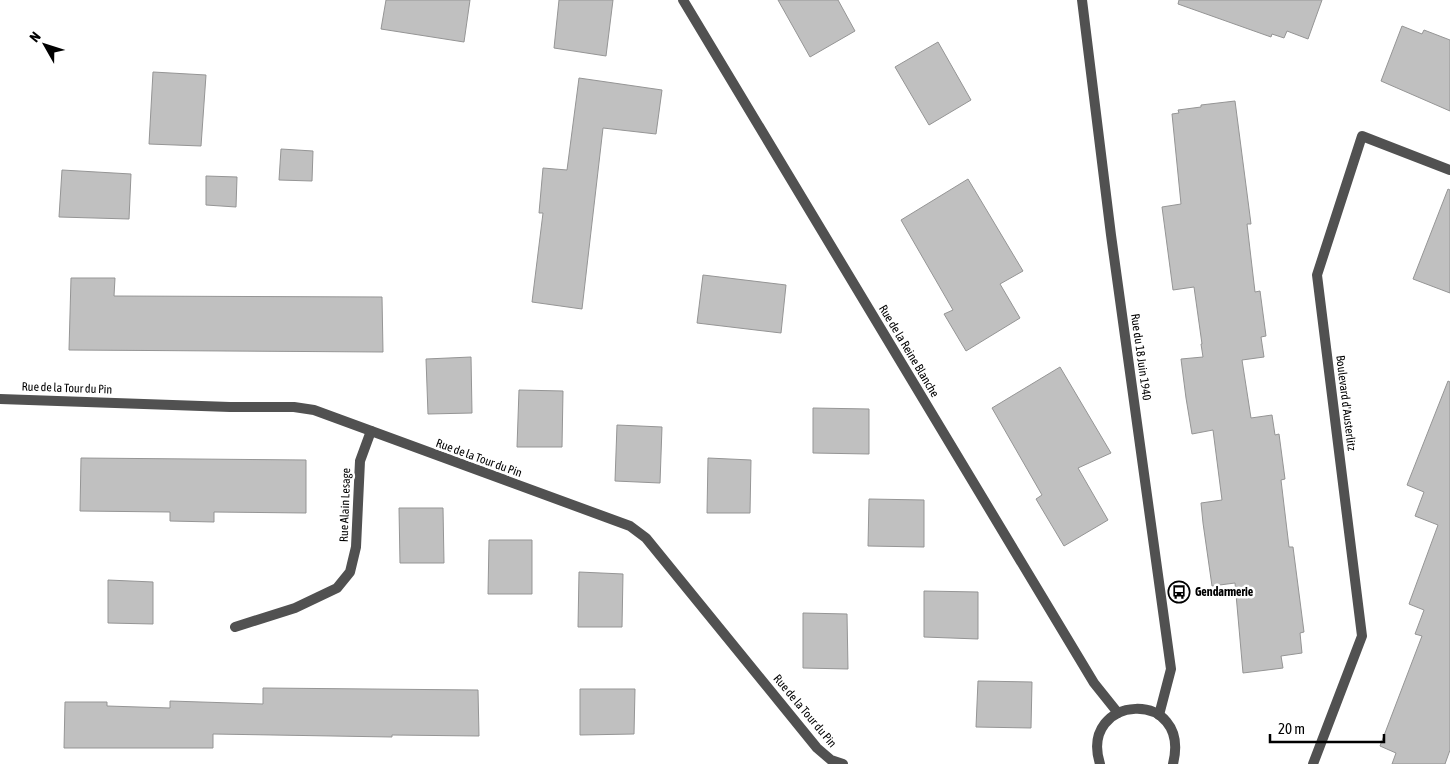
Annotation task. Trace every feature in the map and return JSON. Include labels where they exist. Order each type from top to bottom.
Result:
[{"type":"street","name":"Rue de la Reine Blanche","points":[[683,0],[1094,683],[1118,713]]},
{"type":"street","name":"Rue du 18 Juin 1940","points":[[1082,0],[1112,245],[1171,669],[1159,715]]},
{"type":"street","name":"Boulevard d'Austerlitz","points":[[1313,764],[1362,636],[1317,275],[1362,136],[1450,170]]},
{"type":"street","name":"Rue de la Tour du Pin","points":[[0,399],[230,407],[294,406],[314,410],[630,526],[646,538],[817,748],[831,760],[843,764]]},
{"type":"street","name":"Rue Alain Lesage","points":[[235,627],[295,608],[329,592],[337,588],[350,572],[356,548],[360,461],[371,431]]},
{"type":"street","points":[[1099,764],[1098,740],[1108,720],[1118,713],[1137,708],[1159,715],[1169,725],[1175,737],[1176,751],[1173,764]]},
{"type":"building","points":[[386,0],[470,0],[464,42],[381,29]]},
{"type":"building","points":[[559,0],[613,0],[606,56],[554,48]]},
{"type":"building","points":[[778,0],[838,0],[855,31],[810,57]]},
{"type":"building","points":[[1179,0],[1322,0],[1308,39],[1287,31],[1284,38],[1272,34],[1271,37],[1178,4]]},
{"type":"building","points":[[1402,26],[1422,34],[1424,30],[1450,40],[1450,111],[1381,81]]},
{"type":"building","points":[[938,42],[971,100],[929,125],[895,67]]},
{"type":"building","points":[[153,72],[206,75],[201,146],[149,144]]},
{"type":"building","points":[[579,78],[662,90],[656,134],[603,128],[582,309],[532,302],[543,213],[539,213],[543,168],[567,170]]},
{"type":"building","points":[[1235,101],[1251,224],[1247,224],[1255,292],[1260,291],[1266,336],[1261,337],[1264,357],[1242,360],[1251,418],[1272,415],[1275,435],[1279,434],[1285,479],[1281,480],[1289,547],[1293,547],[1304,632],[1300,633],[1302,653],[1281,656],[1283,668],[1243,673],[1235,583],[1212,586],[1203,523],[1201,503],[1222,500],[1213,430],[1192,434],[1181,359],[1203,357],[1194,287],[1173,290],[1162,207],[1181,204],[1172,114],[1179,113],[1178,110],[1201,107],[1201,105]]},
{"type":"building","points":[[281,149],[313,151],[312,181],[279,180]]},
{"type":"building","points":[[62,170],[131,174],[129,219],[59,217]]},
{"type":"building","points":[[206,176],[237,177],[236,207],[206,205]]},
{"type":"building","points":[[968,179],[1023,271],[1000,284],[1020,318],[966,351],[944,314],[953,310],[901,220]]},
{"type":"building","points":[[1448,189],[1450,190],[1450,293],[1413,279]]},
{"type":"building","points":[[703,275],[786,285],[781,333],[697,323]]},
{"type":"building","points":[[71,278],[115,278],[114,296],[382,297],[383,352],[69,350]]},
{"type":"building","points":[[471,357],[472,413],[428,414],[426,359]]},
{"type":"building","points":[[1060,367],[1111,453],[1078,468],[1108,520],[1064,546],[1036,499],[1042,495],[992,408]]},
{"type":"building","points":[[1448,381],[1450,382],[1450,750],[1445,764],[1392,764],[1396,753],[1380,746],[1422,636],[1415,634],[1424,610],[1409,604],[1438,525],[1415,516],[1424,492],[1407,485]]},
{"type":"building","points":[[519,390],[563,391],[562,447],[517,447]]},
{"type":"building","points":[[813,408],[869,409],[869,454],[813,453]]},
{"type":"building","points":[[617,425],[662,427],[660,483],[615,481]]},
{"type":"building","points":[[81,458],[306,460],[306,513],[214,512],[214,522],[170,521],[170,512],[80,511]]},
{"type":"building","points":[[708,458],[751,460],[750,513],[707,513]]},
{"type":"building","points":[[869,499],[924,500],[924,547],[868,546]]},
{"type":"building","points":[[399,508],[443,508],[444,563],[400,563]]},
{"type":"building","points":[[489,540],[532,540],[532,594],[488,594]]},
{"type":"building","points":[[579,572],[623,574],[622,627],[578,627]]},
{"type":"building","points":[[108,580],[153,582],[153,624],[108,623]]},
{"type":"building","points":[[924,591],[978,592],[978,639],[924,637]]},
{"type":"building","points":[[803,613],[847,614],[848,669],[803,668]]},
{"type":"building","points":[[978,681],[1032,682],[1031,728],[976,727]]},
{"type":"building","points":[[263,688],[478,690],[479,736],[392,735],[392,737],[213,734],[213,748],[64,748],[65,702],[107,702],[107,706],[170,708],[170,701],[263,704]]},
{"type":"building","points":[[580,689],[635,689],[634,734],[580,735]]},
{"type":"place","name":"Gendarmerie","points":[[1179,592]]}]
